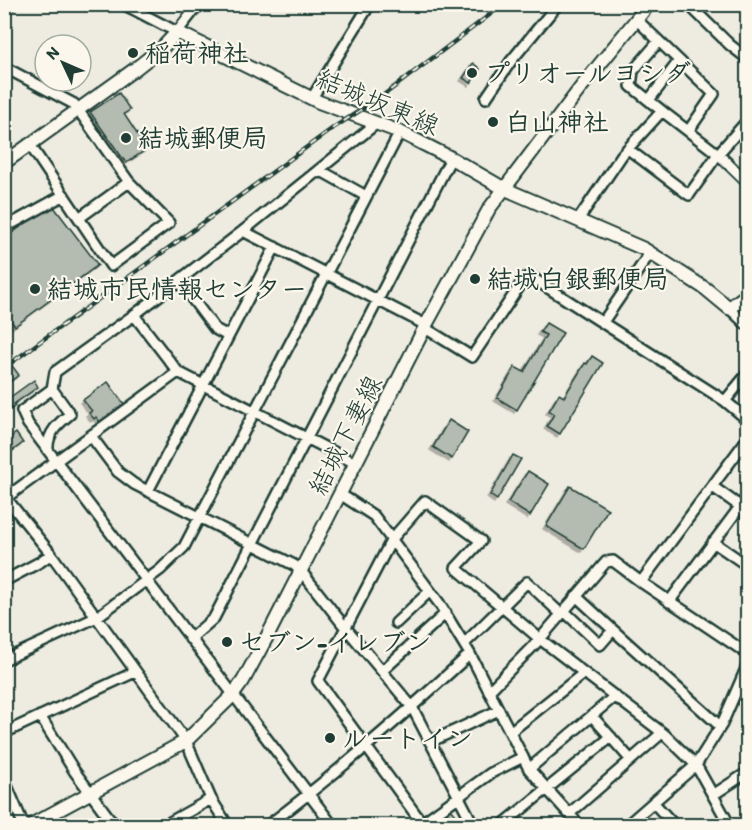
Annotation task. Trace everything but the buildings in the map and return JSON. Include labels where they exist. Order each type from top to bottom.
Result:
[{"type":"main road","name":"結城下妻線","points":[[29,825],[186,741],[232,696],[243,681],[489,209],[582,86],[649,4]]},
{"type":"main road","name":"結城坂東線","points":[[177,32],[312,98],[400,132],[503,188],[650,253],[706,289],[729,308]]},
{"type":"main road","points":[[4,163],[158,52],[177,32]]},
{"type":"main road","points":[[729,308],[747,294]]},
{"type":"street","points":[[123,4],[177,32],[199,4]]},
{"type":"street","points":[[312,98],[370,4]]},
{"type":"street","points":[[486,98],[512,61],[558,4]]},
{"type":"street","points":[[688,4],[747,59]]},
{"type":"street","points":[[637,20],[714,94],[688,130]]},
{"type":"street","points":[[658,41],[633,71],[631,86],[718,154],[747,183]]},
{"type":"street","points":[[649,100],[679,61]]},
{"type":"street","points":[[4,68],[74,104],[129,182],[169,223],[111,266],[30,146]]},
{"type":"street","points":[[578,220],[628,149],[662,111]]},
{"type":"street","points":[[628,149],[689,195],[718,154],[747,120]]},
{"type":"street","points":[[333,825],[232,696],[28,424],[22,411],[52,389],[55,372],[179,281],[376,123]]},
{"type":"street","points":[[4,660],[97,617],[180,551],[200,518],[400,132]]},
{"type":"street","points":[[190,639],[214,618],[451,158]]},
{"type":"street","points":[[315,173],[323,172],[366,196]]},
{"type":"street","points":[[79,218],[129,182]]},
{"type":"street","points":[[4,228],[64,195]]},
{"type":"street","points":[[243,231],[377,299],[472,357],[525,278],[531,277],[725,400],[747,420]]},
{"type":"street","points":[[148,491],[275,247]]},
{"type":"street","points":[[603,322],[650,253]]},
{"type":"street","points":[[179,281],[215,329],[228,336]]},
{"type":"street","points":[[729,308],[747,326]]},
{"type":"street","points":[[134,315],[178,372],[355,463]]},
{"type":"street","points":[[178,372],[5,499],[51,554],[186,741],[211,799],[228,825]]},
{"type":"street","points":[[725,400],[747,373]]},
{"type":"street","points":[[48,448],[47,442],[51,433],[70,414],[52,389]]},
{"type":"street","points":[[91,436],[118,472],[134,484],[252,543],[301,571],[412,707],[474,825]]},
{"type":"street","points":[[641,582],[747,438]]},
{"type":"street","points":[[713,487],[743,509]]},
{"type":"street","points":[[340,494],[374,516],[446,613],[470,654],[529,769],[580,825]]},
{"type":"street","points":[[669,602],[713,542],[743,509],[747,496]]},
{"type":"street","points":[[523,758],[491,773],[422,823],[318,681],[392,539],[425,501],[481,541],[456,568],[540,639],[662,733],[696,765],[730,825]]},
{"type":"street","points":[[713,542],[747,566]]},
{"type":"street","points":[[4,581],[51,554]]},
{"type":"street","points":[[489,691],[540,639],[606,562],[613,561],[747,654]]},
{"type":"street","points":[[464,644],[527,582],[600,645],[613,630]]},
{"type":"street","points":[[396,623],[430,591]]},
{"type":"street","points":[[576,596],[720,726]]},
{"type":"street","points":[[382,671],[446,613]]},
{"type":"street","points":[[267,825],[309,795],[470,654]]},
{"type":"street","points":[[626,825],[696,765],[720,726],[744,679],[747,664]]},
{"type":"street","points":[[4,733],[135,672]]},
{"type":"street","points":[[510,732],[584,673]]},
{"type":"street","points":[[529,769],[615,696]]},
{"type":"street","points":[[430,742],[499,710]]},
{"type":"street","points":[[40,716],[115,825]]},
{"type":"street","points":[[592,716],[631,760]]},
{"type":"street","points":[[570,813],[662,733]]},
{"type":"street","points":[[501,825],[610,737]]},
{"type":"street","points":[[713,795],[747,772]]},
{"type":"street","points":[[4,779],[24,825]]},
{"type":"street","points":[[163,825],[211,799]]},
{"type":"street","points":[[652,802],[675,825]]},
{"type":"railway","points":[[4,368],[333,128],[381,97],[504,4]]},
{"type":"place","name":"稲荷神社","points":[[133,53]]},
{"type":"place","name":"プリオールヨシダ","points":[[472,73]]},
{"type":"place","name":"白山神社","points":[[493,122]]},
{"type":"place","name":"結城郵便局","points":[[126,138]]},
{"type":"place","name":"結城白銀郵便局","points":[[475,279]]},
{"type":"place","name":"結城市民情報センター","points":[[35,289]]},
{"type":"place","name":"セブン-イレブン","points":[[227,642]]},
{"type":"place","name":"ルートイン","points":[[330,738]]}]
